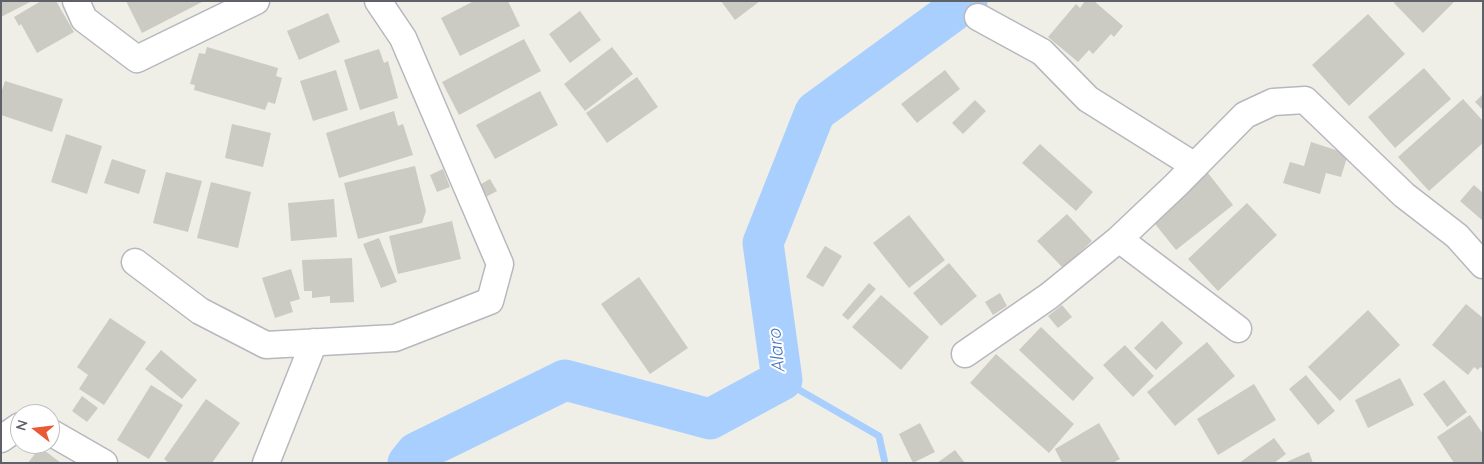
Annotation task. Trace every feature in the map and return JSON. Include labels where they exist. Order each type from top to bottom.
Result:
[{"type":"street","points":[[76,1],[84,19],[137,59],[256,1]]},
{"type":"street","points":[[136,262],[200,312],[266,345],[395,338],[490,301],[500,264],[403,38],[378,1]]},
{"type":"street","points":[[978,17],[1042,52],[1088,99],[1195,166]]},
{"type":"street","points":[[965,354],[1049,296],[1119,240],[1245,115],[1272,102],[1305,100],[1404,195],[1457,236],[1483,265]]},
{"type":"street","points":[[1119,240],[1238,330]]},
{"type":"street","points":[[266,463],[314,342]]},
{"type":"street","points":[[60,438],[104,463]]},
{"type":"building","points":[[1,1],[32,1],[1,17]]},
{"type":"building","points":[[41,1],[56,1],[74,32],[37,53],[21,24],[19,26],[14,17]]},
{"type":"building","points":[[126,1],[204,1],[142,33]]},
{"type":"building","points":[[474,1],[508,1],[520,26],[460,56],[441,18]]},
{"type":"building","points":[[721,1],[760,1],[735,20]]},
{"type":"building","points":[[1085,1],[1094,1],[1123,26],[1114,37],[1111,34],[1093,54],[1089,50],[1078,62],[1048,37],[1076,4],[1080,8]]},
{"type":"building","points":[[1396,1],[1455,1],[1423,33],[1394,3]]},
{"type":"building","points":[[580,11],[601,40],[570,63],[549,34]]},
{"type":"building","points":[[328,13],[340,42],[299,60],[287,31]]},
{"type":"building","points":[[1368,14],[1405,54],[1349,106],[1312,65]]},
{"type":"building","points":[[524,39],[541,71],[459,115],[442,82]]},
{"type":"building","points":[[207,47],[278,68],[276,76],[282,78],[275,104],[268,102],[265,110],[194,90],[195,85],[190,84],[199,53],[205,54]]},
{"type":"building","points":[[612,47],[633,74],[585,111],[564,84]]},
{"type":"building","points":[[379,49],[384,63],[388,61],[398,98],[360,110],[344,60]]},
{"type":"building","points":[[1424,68],[1451,99],[1395,148],[1368,117]]},
{"type":"building","points":[[336,70],[348,110],[313,121],[300,81]]},
{"type":"building","points":[[945,70],[960,89],[917,123],[901,104]]},
{"type":"building","points":[[637,77],[658,107],[607,143],[586,113]]},
{"type":"building","points":[[5,81],[63,99],[52,132],[1,115],[1,93]]},
{"type":"building","points":[[540,91],[558,125],[495,159],[476,125]]},
{"type":"building","points":[[1483,94],[1483,110],[1475,102]]},
{"type":"building","points":[[1463,99],[1483,121],[1483,143],[1429,191],[1398,157]]},
{"type":"building","points":[[975,100],[986,111],[963,134],[952,123]]},
{"type":"building","points":[[394,111],[398,126],[403,124],[413,155],[339,178],[326,133]]},
{"type":"building","points":[[232,124],[271,133],[263,167],[225,158]]},
{"type":"building","points":[[66,134],[102,146],[87,194],[51,182]]},
{"type":"building","points":[[1311,142],[1348,154],[1341,177],[1326,173],[1320,194],[1283,183],[1290,162],[1304,166]]},
{"type":"building","points":[[1040,144],[1093,192],[1076,211],[1022,163]]},
{"type":"building","points":[[112,159],[146,170],[139,194],[104,183]]},
{"type":"building","points":[[415,166],[426,211],[422,223],[358,239],[344,183]]},
{"type":"building","points":[[443,169],[450,187],[437,192],[430,175]]},
{"type":"building","points":[[166,172],[202,181],[188,232],[153,223]]},
{"type":"building","points":[[1208,173],[1233,205],[1176,250],[1151,219]]},
{"type":"building","points":[[490,179],[497,191],[482,199],[476,187]]},
{"type":"building","points":[[211,182],[251,192],[238,248],[197,238]]},
{"type":"building","points":[[1474,185],[1483,193],[1483,221],[1460,201]]},
{"type":"building","points":[[334,199],[337,237],[291,241],[288,203]]},
{"type":"building","points":[[1247,203],[1277,235],[1218,291],[1188,259]]},
{"type":"building","points":[[1067,214],[1092,241],[1063,268],[1037,241]]},
{"type":"building","points":[[909,215],[945,260],[909,288],[873,243]]},
{"type":"building","points":[[452,221],[461,259],[398,274],[389,236]]},
{"type":"building","points":[[379,238],[397,282],[381,288],[363,244]]},
{"type":"building","points":[[825,246],[842,256],[823,287],[806,277]]},
{"type":"building","points":[[352,258],[354,302],[330,303],[330,296],[312,298],[312,291],[304,291],[302,260]]},
{"type":"building","points":[[949,263],[977,296],[941,326],[913,293]]},
{"type":"building","points":[[291,269],[300,299],[290,302],[293,312],[275,318],[262,278]]},
{"type":"building","points":[[639,277],[688,348],[650,374],[601,304]]},
{"type":"building","points":[[869,283],[876,289],[848,320],[842,315]]},
{"type":"building","points":[[1000,293],[1007,306],[993,315],[985,302]]},
{"type":"building","points":[[881,295],[929,337],[901,370],[852,327]]},
{"type":"building","points":[[1466,304],[1483,318],[1483,369],[1480,367],[1478,370],[1474,367],[1468,375],[1432,345]]},
{"type":"building","points":[[1062,305],[1072,317],[1058,328],[1048,316]]},
{"type":"building","points":[[1368,310],[1400,345],[1340,401],[1308,367]]},
{"type":"building","points":[[110,318],[146,342],[104,405],[79,389],[88,375],[77,367]]},
{"type":"building","points":[[1162,321],[1183,343],[1156,370],[1134,348]]},
{"type":"building","points":[[1041,327],[1094,378],[1073,401],[1019,350]]},
{"type":"building","points":[[1207,342],[1235,376],[1175,426],[1147,392]]},
{"type":"building","points":[[1125,345],[1154,376],[1133,397],[1103,365]]},
{"type":"building","points":[[161,350],[197,380],[182,399],[145,369]]},
{"type":"building","points":[[996,354],[1074,424],[1049,453],[970,383]]},
{"type":"building","points":[[1306,375],[1335,411],[1318,425],[1289,389]]},
{"type":"building","points":[[1400,378],[1414,405],[1368,428],[1355,400]]},
{"type":"building","points":[[1444,380],[1467,412],[1447,427],[1423,394]]},
{"type":"building","points":[[1254,384],[1276,420],[1218,455],[1197,419]]},
{"type":"building","points":[[151,385],[183,405],[149,459],[117,440]]},
{"type":"building","points":[[82,396],[98,408],[87,422],[72,411]]},
{"type":"building","points":[[206,399],[240,423],[212,463],[169,463],[164,459]]},
{"type":"building","points":[[1470,415],[1483,434],[1483,463],[1454,463],[1437,437]]},
{"type":"building","points":[[920,423],[935,452],[913,463],[899,434]]},
{"type":"building","points":[[1099,423],[1120,459],[1113,463],[1062,463],[1055,449]]},
{"type":"building","points":[[1274,438],[1286,454],[1274,463],[1239,463]]},
{"type":"building","points":[[955,450],[965,463],[937,463]]},
{"type":"building","points":[[1309,452],[1313,463],[1284,463]]},
{"type":"building","points":[[35,454],[49,454],[61,463],[28,463]]},
{"type":"waterway","name":"Alaro","points":[[408,463],[416,453],[565,380],[710,419],[782,380],[763,243],[815,112],[967,1]]},
{"type":"waterway","points":[[782,380],[879,436],[885,463]]}]
